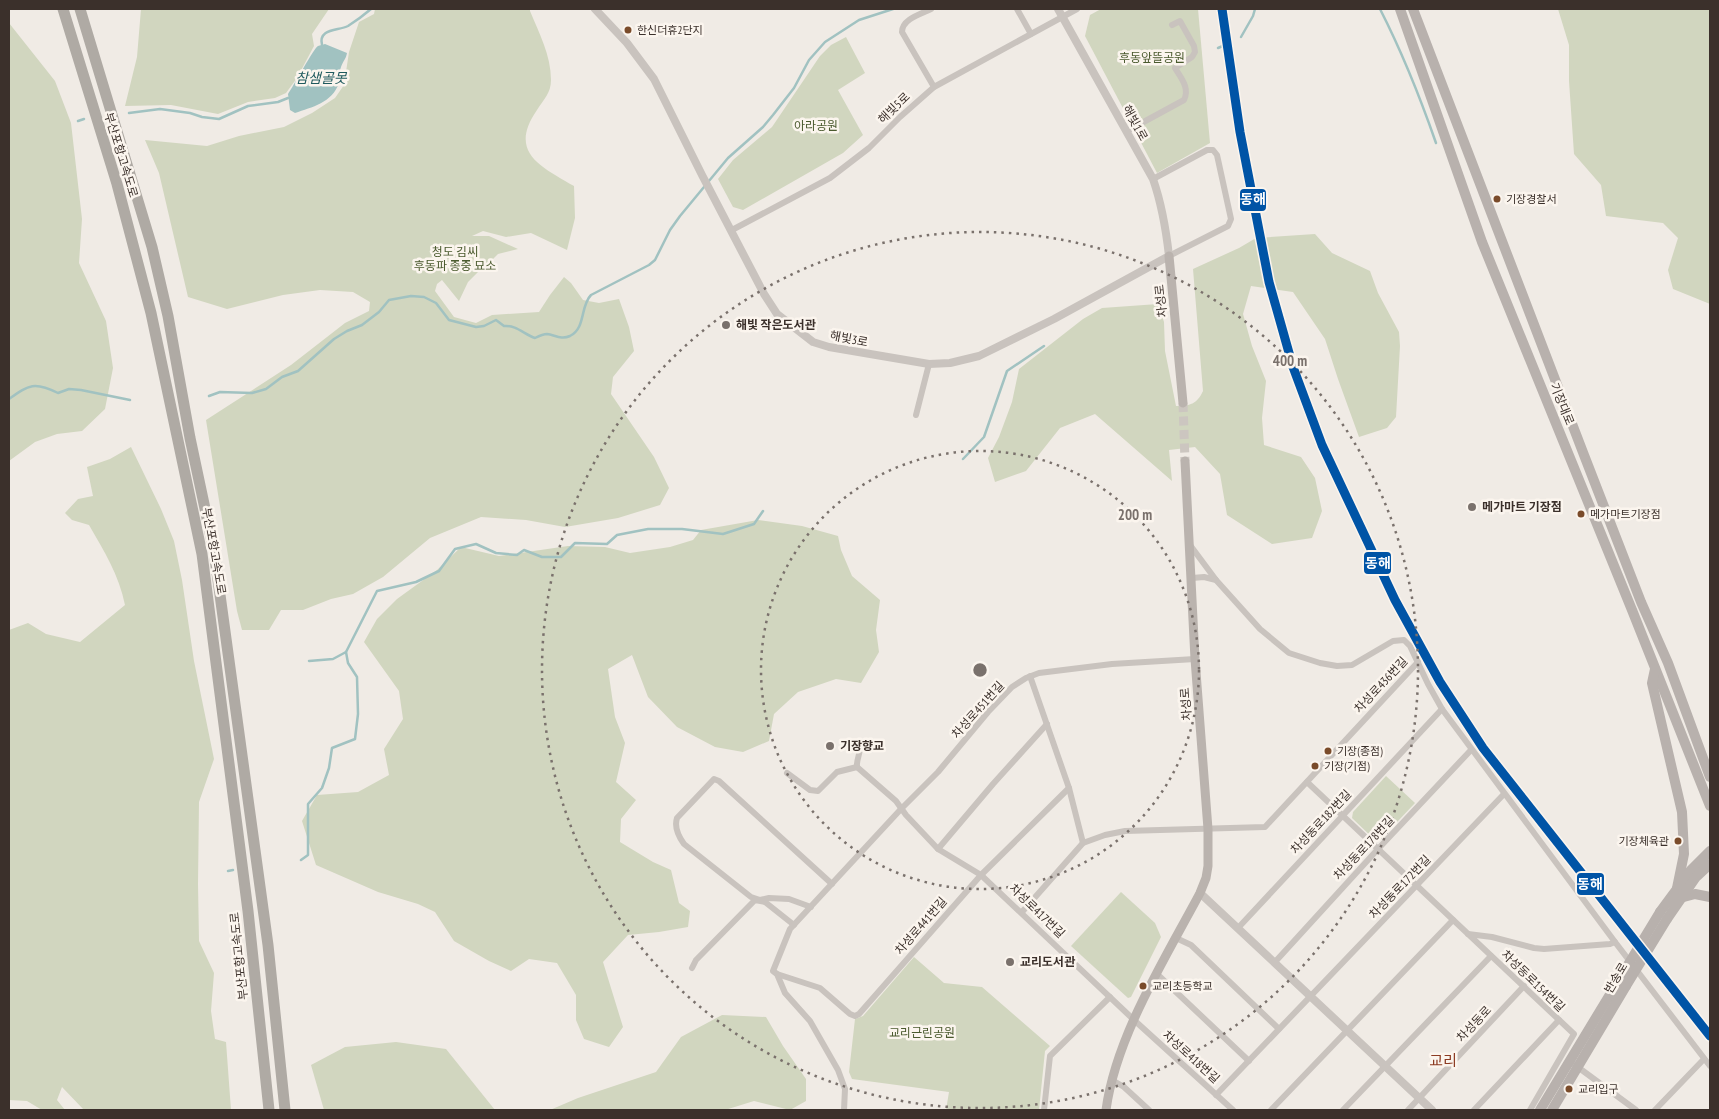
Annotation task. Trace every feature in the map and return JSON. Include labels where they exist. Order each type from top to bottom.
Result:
[{"type":"highway","name":"부산포항고속도로","points":[[62,9],[116,184],[151,312],[202,554],[248,911],[269,1110]]},
{"type":"highway","name":"부산포항고속도로","points":[[80,9],[152,248],[168,316],[190,438],[214,551],[268,945],[285,1110]]},
{"type":"main road","name":"기장대로","points":[[1398,9],[1406,23],[1482,242],[1710,806]]},
{"type":"main road","name":"기장대로","points":[[1414,12],[1573,427],[1668,663],[1710,777]]},
{"type":"main road","name":"차성로","points":[[1169,256],[1183,403]]},
{"type":"main road","name":"차성로","points":[[1106,1110],[1112,1080],[1134,1020],[1200,893],[1208,866],[1208,830],[1195,658],[1185,460]]},
{"type":"main road","points":[[1655,668],[1652,683],[1682,812],[1684,854],[1679,893]]},
{"type":"main road","points":[[1679,893],[1691,870],[1710,851]]},
{"type":"main road","points":[[1679,893],[1710,864]]},
{"type":"main road","points":[[1679,893],[1710,897]]},
{"type":"main road","name":"반송로","points":[[1552,1110],[1574,1065],[1679,893]]},
{"type":"main road","name":"반송로","points":[[1540,1110],[1574,1065]]},
{"type":"street","name":"해빛3로","points":[[595,9],[627,43],[654,79],[764,294],[777,314],[813,342],[829,347],[930,364],[950,363],[979,356],[1048,323],[1169,256]]},
{"type":"street","points":[[931,9],[904,23],[902,32],[934,87]]},
{"type":"street","points":[[1017,9],[1031,34]]},
{"type":"street","name":"해빛1로","points":[[1058,9],[1153,179],[1162,204],[1169,256]]},
{"type":"street","name":"해빛5로","points":[[732,230],[830,178],[869,148],[934,87],[1077,9]]},
{"type":"street","points":[[1127,131],[1184,100],[1187,94],[1187,89],[1176,68],[1192,57],[1195,52],[1194,46],[1180,21],[1172,25]]},
{"type":"street","points":[[1153,179],[1207,150],[1213,150],[1217,155],[1230,219],[1228,226],[1169,256]]},
{"type":"street","points":[[916,415],[930,364]]},
{"type":"street","points":[[1189,543],[1216,580],[1260,629],[1289,653],[1337,666],[1352,665],[1393,641],[1404,640],[1410,646],[1418,662]]},
{"type":"street","points":[[1192,578],[1204,577],[1216,580]]},
{"type":"street","name":"차성로451번길","points":[[777,974],[773,970],[787,934],[794,925],[901,809],[938,772],[1000,698],[1012,687],[1039,673],[1112,664],[1195,658]]},
{"type":"street","name":"차성로436번길","points":[[1083,843],[1105,835],[1125,831],[1266,827],[1418,662],[1442,710],[1710,1066]]},
{"type":"street","points":[[1022,912],[1083,843],[1069,788],[1030,676]]},
{"type":"street","name":"차성동로182번길","points":[[1238,928],[1442,710]]},
{"type":"street","points":[[938,849],[1046,724]]},
{"type":"street","points":[[787,773],[810,790],[818,791],[837,772],[857,767],[856,761],[860,753],[859,743]]},
{"type":"street","name":"차성동로178번길","points":[[1275,962],[1471,750]]},
{"type":"street","name":"차성로417번길","points":[[857,767],[896,801],[901,809],[938,849],[982,875],[1134,1020]]},
{"type":"street","points":[[794,925],[760,900],[744,893],[684,844],[678,835],[677,818],[714,779],[719,781],[832,884]]},
{"type":"street","name":"차성동로154번길","points":[[1307,782],[1559,1020],[1474,1110]]},
{"type":"street","name":"차성로441번길","points":[[777,974],[820,988],[850,1014],[855,1016],[859,1014],[982,875],[1069,788]]},
{"type":"street","name":"차성동로172번길","points":[[1311,996],[1504,794]]},
{"type":"street","points":[[1200,893],[1432,1110]]},
{"type":"street","points":[[692,968],[696,960],[756,900],[769,898],[789,899],[811,906]]},
{"type":"street","points":[[1271,1110],[1454,920]]},
{"type":"street","name":"차성동로154번길","points":[[1468,934],[1492,937],[1544,949],[1615,942]]},
{"type":"street","points":[[1176,938],[1190,946],[1279,1030]]},
{"type":"street","points":[[1344,1110],[1491,956]]},
{"type":"street","points":[[777,974],[785,993],[810,1022],[842,1077],[845,1089],[844,1110]]},
{"type":"street","points":[[1157,974],[1249,1061]]},
{"type":"street","name":"차성동로","points":[[1408,1110],[1524,986]]},
{"type":"street","points":[[1216,1095],[1311,996]]},
{"type":"street","points":[[1044,1110],[1050,1056],[1110,997]]},
{"type":"street","name":"차성로418번길","points":[[1134,1020],[1233,1110]]},
{"type":"street","points":[[1530,1110],[1574,1034],[1559,1020]]},
{"type":"street","points":[[1655,1110],[1704,1059]]},
{"type":"street","points":[[1574,1065],[1636,1110]]},
{"type":"street","points":[[1112,1080],[1124,1087],[1149,1110]]},
{"type":"green space","points":[[141,9],[329,9],[312,34],[314,46],[297,78],[286,93],[275,98],[248,102],[218,114],[171,105],[125,106],[137,57]]},
{"type":"green space","name":"청도 김씨 후동파 종중 묘소","points":[[375,9],[530,9],[547,53],[551,85],[529,125],[526,137],[527,147],[540,164],[574,186],[575,218],[567,250],[531,233],[506,237],[483,231],[472,236],[489,236],[518,249],[498,254],[468,282],[459,301],[442,280],[437,284],[435,291],[454,317],[476,323],[492,315],[539,312],[564,277],[571,283],[583,300],[599,303],[619,299],[629,327],[634,351],[613,377],[611,394],[654,457],[669,488],[660,505],[618,518],[565,527],[526,520],[481,517],[430,538],[383,577],[353,594],[331,599],[303,610],[281,610],[269,630],[242,630],[237,611],[206,420],[291,365],[345,323],[369,311],[370,302],[353,292],[320,290],[283,295],[227,309],[188,297],[159,173],[145,140],[207,146],[239,136],[284,127],[312,113],[335,98],[344,85],[349,52],[359,22],[374,14]]},
{"type":"green space","name":"후동앞뜰공원","points":[[1101,9],[1198,9],[1210,143],[1157,173],[1085,36],[1090,15]]},
{"type":"green space","points":[[1558,9],[1710,9],[1710,304],[1673,289],[1668,270],[1678,238],[1663,223],[1606,216],[1601,185],[1574,154],[1569,81],[1569,45]]},
{"type":"green space","points":[[9,23],[55,81],[71,123],[82,219],[79,263],[106,321],[113,368],[105,409],[82,431],[57,434],[35,442],[9,461]]},
{"type":"green space","name":"아라공원","points":[[846,37],[865,73],[838,90],[863,135],[843,153],[743,210],[733,207],[718,179],[733,160],[772,127],[820,56],[831,45]]},
{"type":"green space","points":[[1315,234],[1332,253],[1370,271],[1378,293],[1399,332],[1400,346],[1396,417],[1387,428],[1359,437],[1325,339],[1293,292],[1251,286],[1243,314],[1252,346],[1266,381],[1262,418],[1264,445],[1301,457],[1315,478],[1322,511],[1312,538],[1272,544],[1227,515],[1220,474],[1195,447],[1169,450],[1172,481],[1095,414],[1060,428],[1026,471],[995,482],[988,458],[999,437],[1012,402],[1019,369],[1083,319],[1102,308],[1158,304],[1164,322],[1165,351],[1176,406],[1189,405],[1198,399],[1203,391],[1193,269],[1256,238]]},
{"type":"green space","points":[[131,447],[174,541],[194,661],[214,759],[199,802],[199,941],[214,973],[211,1011],[215,1039],[226,1042],[231,1110],[84,1110],[62,1087],[57,1100],[65,1110],[42,1110],[27,1101],[9,1100],[9,630],[28,623],[46,634],[80,642],[125,605],[115,573],[89,525],[72,520],[65,513],[78,499],[93,496],[87,467],[110,459]]},
{"type":"green space","points":[[758,520],[802,526],[838,536],[841,550],[852,576],[880,600],[876,630],[879,652],[861,683],[836,679],[798,692],[774,714],[769,741],[743,752],[715,747],[677,727],[648,697],[632,655],[608,669],[615,717],[625,743],[616,782],[636,800],[621,819],[620,842],[653,862],[671,870],[679,903],[690,911],[688,927],[628,935],[603,962],[623,1027],[609,1047],[584,1039],[576,1020],[576,995],[557,963],[529,959],[511,971],[454,941],[435,912],[418,904],[378,892],[316,865],[302,821],[317,795],[358,792],[389,775],[384,749],[403,719],[399,691],[364,642],[377,619],[397,599],[437,570],[461,547],[499,556],[568,546],[605,547],[630,553],[670,547],[693,540],[701,530]]},
{"type":"green space","points":[[1386,776],[1415,803],[1380,840],[1376,841],[1352,818],[1353,812]]},
{"type":"green space","points":[[1121,892],[1155,923],[1161,937],[1131,997],[1128,998],[1071,946]]},
{"type":"green space","name":"교리근린공원","points":[[914,957],[944,983],[982,987],[1050,1046],[1045,1051],[1039,1110],[946,1110],[949,1092],[852,1079],[849,1072],[855,1019],[863,1016]]},
{"type":"green space","points":[[722,1015],[766,1017],[806,1079],[806,1101],[790,1110],[754,1101],[725,1110],[550,1110],[578,1098],[656,1072],[681,1037]]},
{"type":"green space","points":[[396,1042],[446,1049],[495,1110],[324,1110],[311,1065],[345,1047]]},
{"type":"water","name":"참샘골못","points":[[325,44],[347,53],[340,69],[339,83],[336,90],[321,103],[295,113],[290,110],[288,94],[316,48]]},
{"type":"waterway","points":[[322,45],[323,36],[326,33],[348,26],[371,9]]},
{"type":"waterway","points":[[209,396],[220,392],[252,393],[266,389],[282,377],[298,371],[334,339],[362,325],[379,312],[389,300],[411,296],[424,297],[436,303],[449,320],[476,327],[484,326],[496,320],[504,326],[516,328],[535,338],[547,334],[561,337],[570,336],[578,328],[585,305],[591,295],[649,265],[655,260],[670,230],[680,216],[728,158],[763,127],[794,88],[809,60],[825,42],[859,20],[893,9]]},
{"type":"waterway","points":[[1241,37],[1255,9]]},
{"type":"waterway","points":[[1380,9],[1410,75],[1436,143]]},
{"type":"waterway","points":[[1218,48],[1225,45]]},
{"type":"waterway","points":[[129,113],[160,109],[219,119],[248,106],[278,102],[288,98]]},
{"type":"waterway","points":[[78,121],[84,119]]},
{"type":"waterway","points":[[963,459],[984,437],[1007,371],[1044,346]]},
{"type":"waterway","points":[[9,399],[22,390],[37,386],[58,393],[69,389],[81,390],[130,400]]},
{"type":"waterway","points":[[309,661],[333,659],[346,652],[377,591],[416,582],[439,571],[455,549],[476,544],[496,553],[517,555],[524,550],[542,557],[561,557],[575,543],[607,544],[617,535],[648,529],[682,529],[723,534],[754,524],[763,511]]},
{"type":"waterway","points":[[301,860],[308,855],[308,804],[322,788],[329,768],[332,748],[355,739],[358,714],[357,677],[348,663],[346,652]]},
{"type":"waterway","points":[[228,871],[233,870]]},
{"type":"tunnel","points":[[1183,403],[1185,461]]},
{"type":"transit line","name":"동해","points":[[1222,9],[1240,132],[1269,282],[1293,367],[1322,445],[1395,600],[1440,682],[1483,748],[1710,1036]]},
{"type":"place","name":"한신더휴2단지","points":[[628,30]]},
{"type":"place","name":"기장경찰서","points":[[1497,199]]},
{"type":"place","name":"해빛 작은도서관","points":[[726,325]]},
{"type":"place","name":"메가마트 기장점","points":[[1472,507]]},
{"type":"place","name":"메가마트기장점","points":[[1581,514]]},
{"type":"place","name":"기장향교","points":[[830,746]]},
{"type":"place","name":"기장(종점)","points":[[1328,751]]},
{"type":"place","name":"기장(기점)","points":[[1315,766]]},
{"type":"place","name":"기장체육관","points":[[1678,841]]},
{"type":"place","name":"교리도서관","points":[[1010,962]]},
{"type":"place","name":"교리초등학교","points":[[1143,986]]},
{"type":"place","name":"교리입구","points":[[1569,1089]]},
{"type":"district","name":"교리","points":[[1443,1061]]}]
